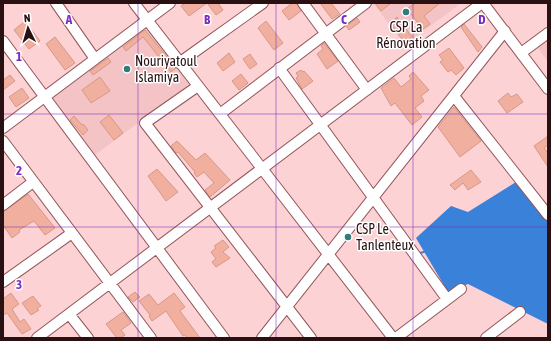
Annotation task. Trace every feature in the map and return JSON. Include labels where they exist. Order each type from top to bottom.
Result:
[{"type":"street","points":[[56,3],[94,60]]},
{"type":"street","points":[[134,3],[328,255],[394,338],[461,289]]},
{"type":"street","points":[[3,128],[170,3]]},
{"type":"street","points":[[179,63],[263,3]]},
{"type":"street","points":[[303,3],[367,90]]},
{"type":"street","points":[[220,114],[366,3]]},
{"type":"street","points":[[37,338],[483,3],[548,89]]},
{"type":"street","points":[[262,338],[504,31]]},
{"type":"street","points":[[521,53],[548,33]]},
{"type":"street","points":[[4,45],[224,338]]},
{"type":"street","points":[[279,68],[372,198],[447,299]]},
{"type":"street","points":[[198,86],[145,123],[311,338]]},
{"type":"street","points":[[454,96],[548,215]]},
{"type":"street","points":[[3,141],[151,338]]},
{"type":"street","points":[[3,205],[33,182]]},
{"type":"street","points":[[3,282],[72,233]]},
{"type":"street","points":[[486,338],[520,312]]},
{"type":"street","points":[[70,314],[88,338]]},
{"type":"shaded area","points":[[373,3],[461,3],[405,45]]},
{"type":"shaded area","points":[[145,27],[189,85],[95,155],[51,97]]},
{"type":"shaded area","points":[[548,40],[548,62],[538,48]]},
{"type":"water","points":[[516,182],[548,220],[548,324],[468,284],[448,292],[416,238],[451,206],[468,212]]},
{"type":"building","points":[[185,3],[207,3],[189,16],[181,6]]},
{"type":"building","points":[[207,3],[218,3],[223,10],[216,15]]},
{"type":"building","points":[[292,3],[296,3],[301,11],[289,20],[282,11]]},
{"type":"building","points":[[320,3],[331,3],[340,14],[332,19]]},
{"type":"building","points":[[375,3],[391,3],[381,11]]},
{"type":"building","points":[[415,3],[440,3],[424,16],[430,24],[423,29],[407,9]]},
{"type":"building","points":[[397,17],[412,37],[405,43],[390,23]]},
{"type":"building","points":[[357,18],[360,22],[349,30],[346,26]]},
{"type":"building","points":[[25,21],[40,41],[29,49],[14,30]]},
{"type":"building","points":[[266,21],[283,43],[274,50],[258,28]]},
{"type":"building","points":[[464,24],[482,47],[478,52],[461,27]]},
{"type":"building","points":[[145,30],[176,68],[171,72],[143,37],[126,51],[123,47]]},
{"type":"building","points":[[55,37],[75,63],[65,70],[46,44]]},
{"type":"building","points":[[324,43],[338,61],[327,69],[317,54],[323,49],[321,46]]},
{"type":"building","points":[[449,48],[464,68],[456,75],[451,70],[448,72],[440,62],[443,60],[439,55]]},
{"type":"building","points":[[229,53],[235,62],[223,71],[217,63]]},
{"type":"building","points":[[250,54],[257,64],[250,69],[243,59]]},
{"type":"building","points":[[108,58],[111,62],[93,75],[90,71]]},
{"type":"building","points":[[301,70],[303,72],[304,71],[313,81],[302,89],[296,78],[298,76],[296,73]]},
{"type":"building","points":[[413,72],[429,90],[421,96],[424,101],[415,108],[422,117],[412,125],[395,103],[391,106],[381,88],[394,78],[401,87],[411,79],[409,76]]},
{"type":"building","points":[[241,74],[248,83],[239,90],[232,81]]},
{"type":"building","points":[[10,75],[15,81],[3,90],[3,80]]},
{"type":"building","points":[[100,77],[110,91],[91,103],[82,90]]},
{"type":"building","points":[[22,88],[29,98],[16,107],[9,97]]},
{"type":"building","points":[[508,93],[511,97],[517,94],[523,102],[507,113],[498,101]]},
{"type":"building","points":[[454,107],[481,141],[460,157],[438,127]]},
{"type":"building","points":[[109,115],[123,133],[114,140],[100,122]]},
{"type":"building","points":[[74,116],[88,130],[83,135],[70,120]]},
{"type":"building","points":[[548,136],[548,145],[544,148],[548,153],[548,167],[534,146]]},
{"type":"building","points":[[177,141],[196,160],[205,153],[230,180],[210,197],[205,190],[214,183],[204,172],[197,177],[194,173],[195,172],[171,146]]},
{"type":"building","points":[[157,169],[178,192],[166,201],[148,176]]},
{"type":"building","points":[[471,170],[481,182],[468,190],[463,183],[455,190],[450,185]]},
{"type":"building","points":[[28,194],[55,228],[45,235],[34,221],[19,230],[20,232],[12,238],[3,225],[3,212]]},
{"type":"building","points":[[223,240],[229,247],[223,252],[230,258],[216,267],[212,262],[216,259],[211,252],[216,248],[214,246]]},
{"type":"building","points":[[135,292],[140,297],[133,302],[128,297]]},
{"type":"building","points":[[11,293],[19,304],[12,309],[20,322],[24,319],[31,329],[22,334],[7,313],[3,315],[3,299]]},
{"type":"building","points":[[174,293],[185,307],[180,311],[200,338],[187,338],[185,335],[183,336],[166,311],[152,321],[149,316],[150,315],[139,301],[149,294],[158,305]]},
{"type":"building","points":[[33,296],[41,306],[37,308],[39,310],[31,315],[22,303]]},
{"type":"building","points":[[123,312],[131,323],[121,330],[125,335],[121,338],[117,338],[106,324]]},
{"type":"waterway","points":[[420,253],[427,251]]},
{"type":"place","name":"CSP La Rénovation","points":[[406,12]]},
{"type":"place","name":"Nouriyatoul Islamiya","points":[[127,69]]},
{"type":"place","name":"CSP Le Tanlenteux","points":[[348,237]]}]
